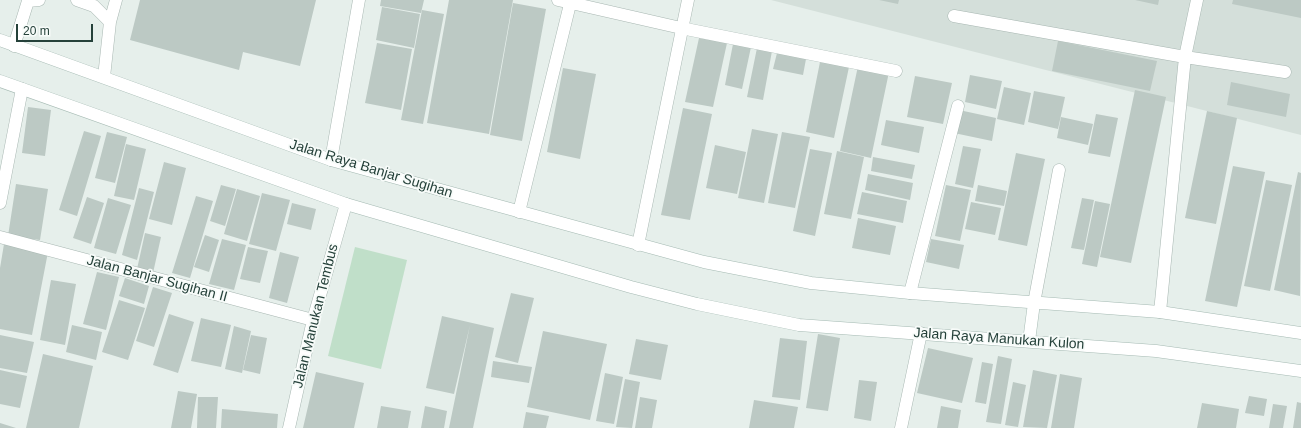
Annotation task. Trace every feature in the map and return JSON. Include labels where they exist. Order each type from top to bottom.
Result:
[{"type":"main road","points":[[14,46],[31,0]]},
{"type":"main road","points":[[77,0],[94,6],[110,22]]},
{"type":"main road","points":[[104,77],[110,22],[116,0]]},
{"type":"main road","points":[[331,160],[359,0]]},
{"type":"main road","points":[[558,0],[571,1],[681,28],[896,71]]},
{"type":"main road","points":[[638,245],[681,28],[688,0]]},
{"type":"main road","points":[[1160,312],[1185,57],[1197,0]]},
{"type":"main road","points":[[519,212],[571,1]]},
{"type":"main road","points":[[954,16],[1185,57],[1285,72]]},
{"type":"main road","name":"Jalan Raya Banjar Sugihan","points":[[0,40],[331,160],[704,262],[811,283],[910,292]]},
{"type":"main road","points":[[0,81],[346,204]]},
{"type":"main road","points":[[0,203],[22,89]]},
{"type":"main road","points":[[958,106],[910,292],[1160,312],[1301,333]]},
{"type":"main road","points":[[1029,341],[1034,303],[1059,170]]},
{"type":"main road","name":"Jalan Raya Manukan Kulon","points":[[346,204],[631,287],[697,304],[799,325],[1156,351],[1301,371]]},
{"type":"main road","name":"Jalan Manukan Tembus","points":[[289,428],[314,320],[346,204]]},
{"type":"main road","name":"Jalan Banjar Sugihan II","points":[[0,237],[314,320]]},
{"type":"main road","points":[[901,428],[921,333]]},
{"type":"shaded area","points":[[771,0],[1301,0],[1301,135]]},
{"type":"green space","points":[[355,247],[407,260],[381,369],[328,356]]},
{"type":"building","points":[[140,0],[316,0],[300,66],[243,52],[239,70],[130,40]]},
{"type":"building","points":[[381,0],[424,0],[421,13],[380,6]]},
{"type":"building","points":[[449,0],[513,0],[489,134],[427,123]]},
{"type":"building","points":[[879,0],[899,0],[898,4]]},
{"type":"building","points":[[1135,0],[1159,0],[1158,5]]},
{"type":"building","points":[[1233,0],[1301,0],[1301,18],[1232,4]]},
{"type":"building","points":[[513,3],[546,9],[522,141],[490,135]]},
{"type":"building","points":[[382,7],[420,14],[414,48],[376,40]]},
{"type":"building","points":[[422,10],[444,14],[423,124],[401,120]]},
{"type":"building","points":[[699,38],[727,43],[713,107],[685,102]]},
{"type":"building","points":[[1058,41],[1157,61],[1150,91],[1052,71]]},
{"type":"building","points":[[377,43],[412,49],[401,110],[365,103]]},
{"type":"building","points":[[733,44],[751,47],[742,89],[725,85]]},
{"type":"building","points":[[757,48],[772,51],[763,100],[747,97]]},
{"type":"building","points":[[777,53],[806,59],[803,75],[773,69]]},
{"type":"building","points":[[820,62],[849,67],[834,138],[806,132]]},
{"type":"building","points":[[858,66],[889,72],[871,158],[840,151]]},
{"type":"building","points":[[563,68],[596,74],[580,159],[547,152]]},
{"type":"building","points":[[970,75],[1002,81],[996,109],[965,102]]},
{"type":"building","points":[[915,76],[952,83],[943,124],[907,117]]},
{"type":"building","points":[[1231,82],[1290,94],[1286,117],[1227,105]]},
{"type":"building","points":[[1004,87],[1031,93],[1024,125],[997,119]]},
{"type":"building","points":[[1135,90],[1166,97],[1131,263],[1100,257]]},
{"type":"building","points":[[1034,91],[1065,97],[1058,129],[1028,122]]},
{"type":"building","points":[[28,107],[51,110],[45,156],[22,153]]},
{"type":"building","points":[[683,108],[712,114],[690,220],[661,215]]},
{"type":"building","points":[[959,110],[996,118],[992,141],[954,133]]},
{"type":"building","points":[[1207,111],[1237,118],[1216,224],[1185,218]]},
{"type":"building","points":[[1096,114],[1118,118],[1110,157],[1088,153]]},
{"type":"building","points":[[1061,117],[1093,124],[1088,145],[1057,138]]},
{"type":"building","points":[[886,120],[924,127],[919,153],[881,145]]},
{"type":"building","points":[[752,129],[778,134],[764,203],[738,198]]},
{"type":"building","points":[[84,131],[101,136],[77,216],[59,210]]},
{"type":"building","points":[[107,132],[127,137],[115,183],[95,178]]},
{"type":"building","points":[[782,132],[810,137],[795,208],[768,203]]},
{"type":"building","points":[[126,144],[146,149],[134,200],[114,196]]},
{"type":"building","points":[[715,145],[746,152],[737,194],[706,188]]},
{"type":"building","points":[[963,146],[981,149],[973,188],[955,184]]},
{"type":"building","points":[[810,149],[832,153],[815,236],[793,231]]},
{"type":"building","points":[[837,151],[864,157],[851,219],[824,214]]},
{"type":"building","points":[[1016,153],[1045,159],[1027,246],[998,240]]},
{"type":"building","points":[[873,157],[915,165],[912,179],[871,171]]},
{"type":"building","points":[[164,162],[186,168],[172,225],[149,219]]},
{"type":"building","points":[[1233,166],[1265,172],[1237,307],[1205,301]]},
{"type":"building","points":[[1298,172],[1301,173],[1300,296],[1274,290]]},
{"type":"building","points":[[868,174],[913,183],[910,200],[865,190]]},
{"type":"building","points":[[1266,180],[1292,185],[1270,291],[1244,286]]},
{"type":"building","points":[[16,184],[48,189],[40,240],[8,236]]},
{"type":"building","points":[[221,185],[236,189],[225,226],[210,221]]},
{"type":"building","points":[[946,185],[971,190],[960,241],[935,236]]},
{"type":"building","points":[[978,185],[1007,191],[1004,206],[975,201]]},
{"type":"building","points":[[139,188],[154,192],[137,260],[122,255]]},
{"type":"building","points":[[237,189],[260,196],[247,241],[224,234]]},
{"type":"building","points":[[862,192],[907,201],[903,223],[857,214]]},
{"type":"building","points":[[262,193],[290,200],[276,251],[249,244]]},
{"type":"building","points":[[196,196],[213,201],[190,278],[172,273]]},
{"type":"building","points":[[87,197],[104,203],[91,244],[73,238]]},
{"type":"building","points":[[108,198],[131,205],[116,254],[94,248]]},
{"type":"building","points":[[1082,198],[1094,200],[1084,250],[1071,248]]},
{"type":"building","points":[[1095,201],[1110,204],[1097,267],[1082,264]]},
{"type":"building","points":[[971,202],[1001,208],[995,235],[965,229]]},
{"type":"building","points":[[292,203],[316,209],[311,230],[287,224]]},
{"type":"building","points":[[858,218],[896,226],[890,255],[852,248]]},
{"type":"building","points":[[145,233],[161,237],[153,273],[137,269]]},
{"type":"building","points":[[205,235],[219,240],[209,272],[194,267]]},
{"type":"building","points":[[222,239],[246,245],[234,290],[209,284]]},
{"type":"building","points":[[931,239],[964,245],[959,269],[926,262]]},
{"type":"building","points":[[4,244],[48,252],[32,335],[0,329],[0,268]]},
{"type":"building","points":[[248,247],[268,251],[260,283],[240,279]]},
{"type":"building","points":[[280,252],[299,257],[287,303],[269,298]]},
{"type":"building","points":[[97,272],[119,277],[106,330],[83,324]]},
{"type":"building","points":[[125,278],[149,286],[144,304],[119,296]]},
{"type":"building","points":[[51,280],[76,284],[65,345],[40,340]]},
{"type":"building","points":[[153,287],[172,293],[154,347],[136,341]]},
{"type":"building","points":[[511,293],[534,298],[518,363],[495,357]]},
{"type":"building","points":[[119,300],[145,308],[128,360],[102,352]]},
{"type":"building","points":[[169,314],[194,322],[178,373],[153,365]]},
{"type":"building","points":[[442,316],[494,328],[473,428],[449,428],[470,325],[454,394],[426,388]]},
{"type":"building","points":[[201,318],[231,325],[221,367],[191,361]]},
{"type":"building","points":[[72,325],[102,332],[96,360],[66,352]]},
{"type":"building","points":[[234,326],[251,331],[242,373],[225,369]]},
{"type":"building","points":[[543,331],[607,344],[590,420],[527,407]]},
{"type":"building","points":[[818,334],[840,338],[828,411],[806,408]]},
{"type":"building","points":[[0,335],[34,342],[27,373],[0,368]]},
{"type":"building","points":[[251,335],[267,338],[260,374],[243,370]]},
{"type":"building","points":[[780,338],[807,341],[800,400],[772,397]]},
{"type":"building","points":[[636,339],[668,345],[661,380],[629,374]]},
{"type":"building","points":[[928,348],[973,358],[962,403],[917,393]]},
{"type":"building","points":[[43,354],[93,366],[79,428],[26,428]]},
{"type":"building","points":[[998,356],[1012,359],[1001,424],[986,422]]},
{"type":"building","points":[[493,361],[532,367],[529,383],[491,377]]},
{"type":"building","points":[[982,362],[993,364],[986,404],[975,402]]},
{"type":"building","points":[[0,370],[27,376],[20,408],[0,404]]},
{"type":"building","points":[[1033,370],[1057,375],[1047,428],[1023,427]]},
{"type":"building","points":[[316,372],[364,383],[354,428],[303,428]]},
{"type":"building","points":[[605,373],[623,377],[614,424],[596,421]]},
{"type":"building","points":[[1060,374],[1082,378],[1074,428],[1051,428]]},
{"type":"building","points":[[625,379],[640,382],[632,428],[616,427]]},
{"type":"building","points":[[859,380],[877,382],[871,421],[854,418]]},
{"type":"building","points":[[1013,382],[1026,385],[1018,427],[1005,425]]},
{"type":"building","points":[[178,391],[197,394],[191,428],[171,428]]},
{"type":"building","points":[[1249,396],[1267,399],[1264,416],[1245,413]]},
{"type":"building","points":[[198,397],[218,397],[216,428],[197,428]]},
{"type":"building","points":[[640,397],[657,400],[652,428],[635,428]]},
{"type":"building","points":[[754,400],[798,407],[794,428],[749,428]]},
{"type":"building","points":[[1297,402],[1301,403],[1301,428],[1293,428]]},
{"type":"building","points":[[1202,403],[1239,409],[1236,428],[1197,428]]},
{"type":"building","points":[[1273,404],[1287,406],[1283,428],[1269,428]]},
{"type":"building","points":[[381,406],[411,411],[408,428],[377,428]]},
{"type":"building","points":[[425,406],[447,411],[444,428],[421,428]]},
{"type":"building","points":[[941,406],[961,410],[958,428],[937,428]]},
{"type":"building","points":[[222,409],[278,414],[277,428],[221,428]]},
{"type":"building","points":[[526,412],[549,416],[546,428],[523,428]]},
{"type":"building","points":[[0,423],[16,428],[0,428]]}]
